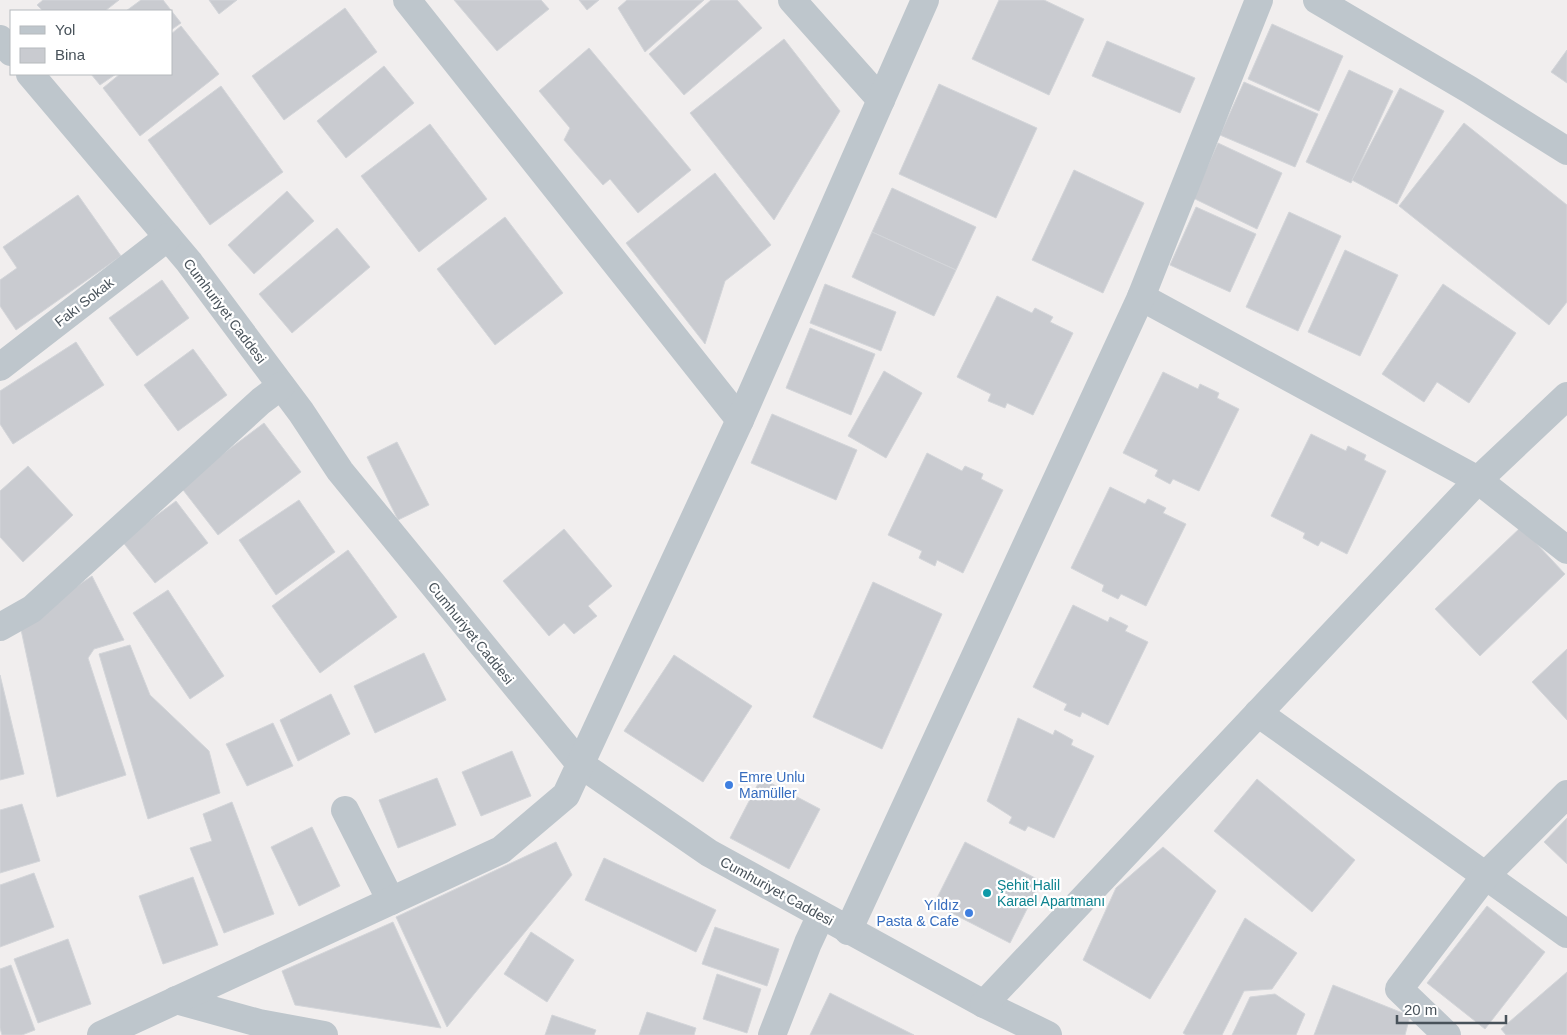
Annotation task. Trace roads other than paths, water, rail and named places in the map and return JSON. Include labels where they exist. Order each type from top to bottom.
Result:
[{"type":"street","points":[[407,0],[740,420]]},
{"type":"street","points":[[792,0],[881,100]]},
{"type":"street","points":[[101,1035],[501,850],[566,795],[740,420],[925,0]]},
{"type":"street","points":[[848,931],[1141,297],[1259,0]]},
{"type":"street","points":[[1317,0],[1470,90],[1567,151]]},
{"type":"street","points":[[0,39],[10,51]]},
{"type":"street","name":"Cumhuriyet Caddesi","points":[[31,75],[189,262],[300,412],[340,471],[580,764],[709,853],[848,931],[984,1004],[1048,1035]]},
{"type":"street","name":"Fakı Sokak","points":[[0,368],[168,237]]},
{"type":"street","points":[[1141,297],[1478,480],[1567,550]]},
{"type":"street","points":[[0,627],[32,609],[261,401],[281,386]]},
{"type":"street","points":[[984,1004],[1478,480],[1567,396]]},
{"type":"street","points":[[1258,713],[1486,874],[1567,934]]},
{"type":"street","points":[[1447,1035],[1399,989],[1486,874],[1567,794]]},
{"type":"street","points":[[345,810],[391,901]]},
{"type":"street","points":[[772,1035],[821,915]]},
{"type":"street","points":[[176,1000],[257,1029],[324,1035]]},
{"type":"place","name":"Emre Unlu Mamüller","points":[[729,785]]},
{"type":"place","name":"Şehit Halil Karael Apartmanı","points":[[987,893]]},
{"type":"place","name":"Yıldız Pasta & Cafe","points":[[969,913]]}]
